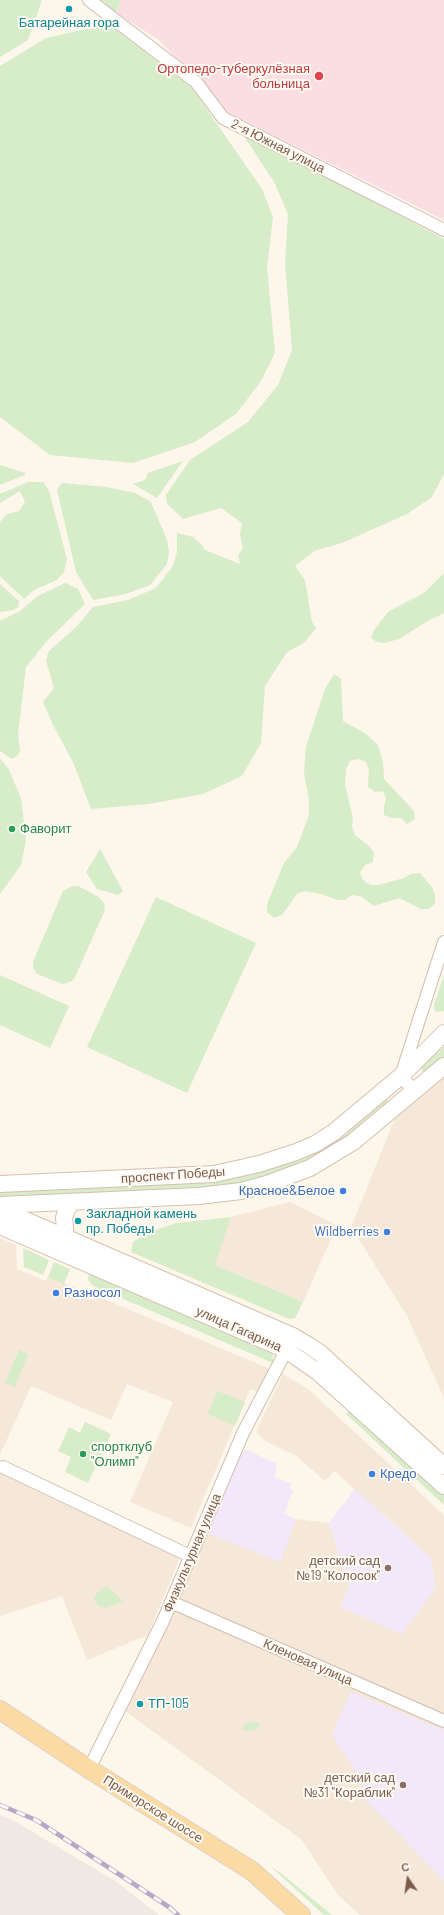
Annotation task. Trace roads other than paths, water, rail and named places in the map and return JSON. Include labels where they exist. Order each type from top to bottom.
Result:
[{"type":"main road","name":"проспект Победы","points":[[0,1184],[214,1174],[259,1164],[315,1144],[334,1132],[401,1076],[444,1033]]},
{"type":"main road","name":"проспект Победы","points":[[0,1205],[220,1194],[267,1184],[310,1168],[331,1157],[353,1142],[415,1092],[444,1066]]},
{"type":"main road","points":[[66,1238],[64,1218],[67,1209],[72,1202]]},
{"type":"main road","name":"улица Гагарина","points":[[0,1209],[66,1238],[290,1343],[318,1372],[444,1486]]},
{"type":"main road","name":"улица Гагарина","points":[[0,1226],[290,1343],[320,1353],[444,1466]]},
{"type":"main road","name":"Приморское шоссе","points":[[0,1710],[89,1769],[252,1871],[301,1915]]},
{"type":"street","name":"2-я Южная улица","points":[[89,0],[196,82],[223,118],[444,230]]},
{"type":"street","points":[[415,1092],[401,1076],[444,942]]},
{"type":"street","name":"Физкультурная улица","points":[[89,1769],[171,1602],[243,1434],[290,1343]]},
{"type":"street","points":[[3,1467],[190,1556]]},
{"type":"street","name":"Кленовая улица","points":[[171,1602],[444,1721]]},
{"type":"railway","points":[[0,1805],[36,1820],[169,1907],[178,1915]]},
{"type":"place","name":"Батарейная гора","points":[[69,9]]},
{"type":"place","name":"Ортопедо-туберкулёзная больница","points":[[319,76]]},
{"type":"place","name":"Фаворит","points":[[12,829]]},
{"type":"place","name":"Красное&Белое","points":[[343,1191]]},
{"type":"place","name":"Закладной камень пр. Победы","points":[[78,1221]]},
{"type":"place","name":"Wildberries","points":[[387,1232]]},
{"type":"place","name":"Разносол","points":[[56,1293]]},
{"type":"place","name":"спортклуб \"Олимп\"","points":[[83,1454]]},
{"type":"place","name":"Кредо","points":[[372,1474]]},
{"type":"place","name":"детский сад №19 \"Колосок\"","points":[[388,1568]]},
{"type":"place","name":"ТП-105","points":[[140,1704]]},
{"type":"place","name":"детский сад №31 \"Кораблик\"","points":[[403,1785]]}]
